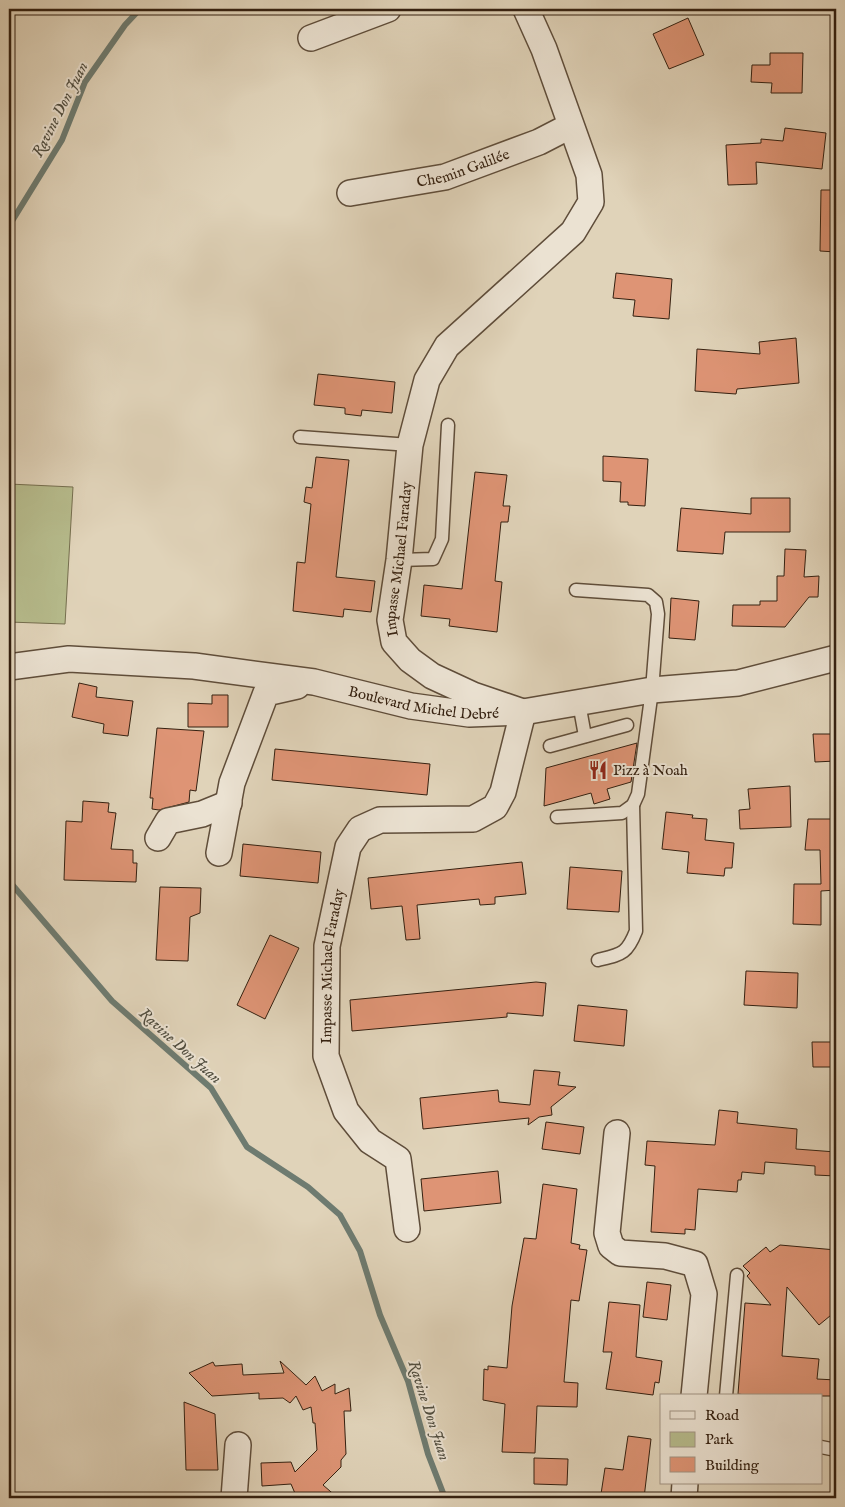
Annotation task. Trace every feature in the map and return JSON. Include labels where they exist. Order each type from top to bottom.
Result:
[{"type":"street","points":[[311,38],[388,9]]},
{"type":"street","points":[[526,9],[544,49],[570,126]]},
{"type":"street","name":"Chemin Galilée","points":[[350,193],[445,177],[539,142],[570,126]]},
{"type":"street","name":"Impasse Michael Faraday","points":[[407,1229],[398,1159],[370,1141],[346,1111],[326,1056],[327,946],[348,847],[360,829],[380,820],[473,820],[495,807],[503,792],[523,712],[473,695],[432,676],[410,660],[394,642],[390,620],[399,560],[410,445],[427,380],[447,346],[573,232],[590,202],[589,175],[570,126]]},
{"type":"street","name":"Boulevard Michel Debré","points":[[9,667],[69,659],[194,666],[314,682],[411,706],[469,714],[523,712],[652,690],[738,683],[836,658]]},
{"type":"street","points":[[219,853],[232,783],[266,693],[314,682]]},
{"type":"street","points":[[158,838],[168,821],[202,814],[229,803]]},
{"type":"street","points":[[617,1133],[607,1233],[611,1246],[620,1253],[681,1259],[694,1264],[701,1278],[704,1294],[694,1394]]},
{"type":"street","points":[[234,1498],[238,1445]]},
{"type":"street","points":[[684,1498],[685,1484]]},
{"type":"lane","points":[[399,560],[433,559],[442,539],[448,425]]},
{"type":"lane","points":[[300,437],[410,445]]},
{"type":"lane","points":[[557,817],[622,813],[633,804],[638,794],[652,690],[658,614],[656,602],[648,596],[576,590]]},
{"type":"lane","points":[[579,703],[585,736]]},
{"type":"lane","points":[[550,746],[627,726]]},
{"type":"lane","points":[[598,960],[623,954],[631,944],[636,931],[633,804]]},
{"type":"lane","points":[[726,1394],[737,1274]]},
{"type":"lane","points":[[822,1447],[836,1450]]},
{"type":"green space","points":[[9,484],[73,487],[65,624],[9,622]]},
{"type":"building","points":[[688,18],[704,55],[669,69],[653,34]]},
{"type":"building","points":[[770,53],[803,53],[802,93],[771,93],[772,83],[751,82],[752,65],[770,65]]},
{"type":"building","points":[[785,128],[826,133],[822,169],[756,162],[757,184],[728,185],[726,145],[761,143],[761,139],[783,141]]},
{"type":"building","points":[[821,190],[836,190],[836,252],[820,251]]},
{"type":"building","points":[[616,273],[672,279],[669,319],[633,316],[635,300],[613,298]]},
{"type":"building","points":[[796,338],[799,383],[737,389],[736,394],[695,391],[697,349],[760,354],[759,342]]},
{"type":"building","points":[[318,374],[395,382],[392,413],[362,410],[361,416],[345,414],[345,408],[314,405]]},
{"type":"building","points":[[603,456],[648,459],[645,506],[628,505],[628,502],[620,502],[621,482],[603,481]]},
{"type":"building","points":[[316,457],[349,460],[336,577],[375,581],[371,612],[344,609],[343,617],[293,611],[297,562],[305,563],[311,504],[304,502],[306,487],[312,488]]},
{"type":"building","points":[[475,472],[507,475],[503,506],[510,506],[508,522],[501,522],[495,581],[502,582],[497,632],[449,626],[450,619],[421,616],[424,585],[462,589]]},
{"type":"building","points":[[751,498],[790,498],[790,532],[725,532],[723,554],[677,551],[681,508],[751,514]]},
{"type":"building","points":[[785,549],[806,550],[804,577],[819,576],[818,597],[809,597],[785,627],[732,626],[733,605],[760,605],[760,601],[777,601],[777,576],[784,576]]},
{"type":"building","points":[[671,598],[699,601],[695,640],[669,638]]},
{"type":"building","points":[[79,683],[97,687],[96,697],[133,701],[128,736],[103,733],[104,724],[72,717]]},
{"type":"building","points":[[212,695],[228,695],[228,727],[188,727],[188,703],[212,704]]},
{"type":"building","points":[[157,728],[204,731],[196,791],[190,790],[189,802],[159,810],[152,809],[153,798],[150,798]]},
{"type":"building","points":[[813,734],[836,734],[836,761],[815,762]]},
{"type":"building","points":[[637,743],[631,782],[607,789],[610,799],[594,804],[591,793],[544,806],[546,768]]},
{"type":"building","points":[[275,749],[430,764],[427,795],[272,780]]},
{"type":"building","points":[[790,786],[791,827],[740,829],[739,810],[750,809],[748,789]]},
{"type":"building","points":[[83,801],[109,803],[108,812],[116,813],[111,849],[133,850],[133,863],[137,863],[136,882],[64,880],[66,821],[82,822]]},
{"type":"building","points":[[666,812],[693,815],[692,818],[707,819],[705,840],[734,843],[732,868],[725,868],[724,876],[687,873],[689,852],[662,849]]},
{"type":"building","points":[[808,819],[836,819],[836,890],[821,891],[821,925],[793,924],[794,884],[821,884],[820,850],[805,850]]},
{"type":"building","points":[[243,844],[321,852],[318,883],[240,876]]},
{"type":"building","points":[[522,862],[526,894],[495,897],[495,904],[480,905],[479,899],[417,905],[420,939],[406,940],[402,906],[371,909],[368,878]]},
{"type":"building","points":[[570,867],[622,871],[619,912],[567,909]]},
{"type":"building","points":[[160,887],[201,888],[200,913],[190,917],[188,961],[156,960]]},
{"type":"building","points":[[270,935],[299,948],[265,1019],[237,1005]]},
{"type":"building","points":[[746,971],[798,973],[797,1008],[744,1005]]},
{"type":"building","points":[[536,982],[546,983],[543,1016],[507,1013],[507,1017],[352,1031],[350,1000]]},
{"type":"building","points":[[578,1005],[627,1010],[624,1046],[574,1041]]},
{"type":"building","points":[[812,1042],[836,1042],[836,1067],[813,1067]]},
{"type":"building","points":[[534,1070],[560,1072],[558,1085],[576,1087],[551,1107],[552,1115],[539,1117],[528,1125],[529,1118],[423,1129],[420,1098],[498,1090],[499,1102],[530,1105]]},
{"type":"building","points":[[719,1110],[738,1112],[737,1123],[797,1129],[796,1149],[836,1152],[836,1176],[815,1175],[815,1166],[765,1162],[764,1174],[742,1172],[741,1180],[738,1180],[737,1192],[698,1189],[695,1230],[685,1229],[685,1234],[651,1232],[655,1166],[645,1165],[647,1141],[715,1145]]},
{"type":"building","points":[[546,1122],[584,1127],[580,1154],[542,1149]]},
{"type":"building","points":[[498,1171],[501,1203],[424,1211],[421,1179]]},
{"type":"building","points":[[543,1184],[577,1189],[571,1243],[580,1245],[579,1249],[587,1250],[579,1301],[571,1300],[564,1382],[578,1383],[577,1407],[537,1406],[535,1453],[502,1452],[505,1404],[483,1400],[484,1369],[488,1370],[488,1366],[507,1368],[512,1306],[524,1238],[536,1239]]},
{"type":"building","points":[[780,1245],[836,1250],[836,1311],[819,1325],[787,1287],[782,1356],[819,1359],[817,1379],[836,1380],[836,1396],[822,1396],[822,1394],[738,1394],[745,1303],[771,1305],[747,1276],[750,1273],[743,1266],[766,1247],[770,1252]]},
{"type":"building","points":[[647,1282],[671,1285],[667,1320],[643,1317]]},
{"type":"building","points":[[609,1302],[640,1305],[636,1357],[662,1361],[659,1383],[655,1382],[653,1395],[606,1389],[612,1352],[603,1352]]},
{"type":"building","points":[[280,1361],[306,1385],[315,1376],[322,1391],[335,1384],[335,1394],[349,1388],[351,1411],[344,1411],[346,1454],[341,1460],[341,1467],[323,1485],[338,1498],[297,1498],[291,1484],[262,1486],[261,1463],[291,1462],[295,1472],[317,1450],[315,1423],[313,1423],[311,1407],[303,1410],[296,1396],[290,1403],[283,1398],[259,1399],[259,1393],[212,1396],[189,1373],[213,1362],[215,1366],[242,1364],[243,1375],[284,1373]]},
{"type":"building","points":[[184,1402],[215,1414],[218,1470],[186,1470]]},
{"type":"building","points":[[628,1436],[651,1439],[644,1498],[619,1498],[619,1496],[601,1494],[605,1468],[623,1470]]},
{"type":"building","points":[[534,1458],[568,1459],[567,1485],[534,1484]]},
{"type":"waterway","name":"Ravine Don Juan","points":[[9,226],[62,140],[85,82],[125,25],[140,9]]},
{"type":"waterway","name":"Ravine Don Juan","points":[[9,881],[112,1001],[211,1088],[247,1147],[308,1187],[340,1215],[360,1251],[380,1315],[408,1381],[428,1454],[445,1498]]},
{"type":"place","name":"Pizz à Noah","points":[[598,770]]}]
